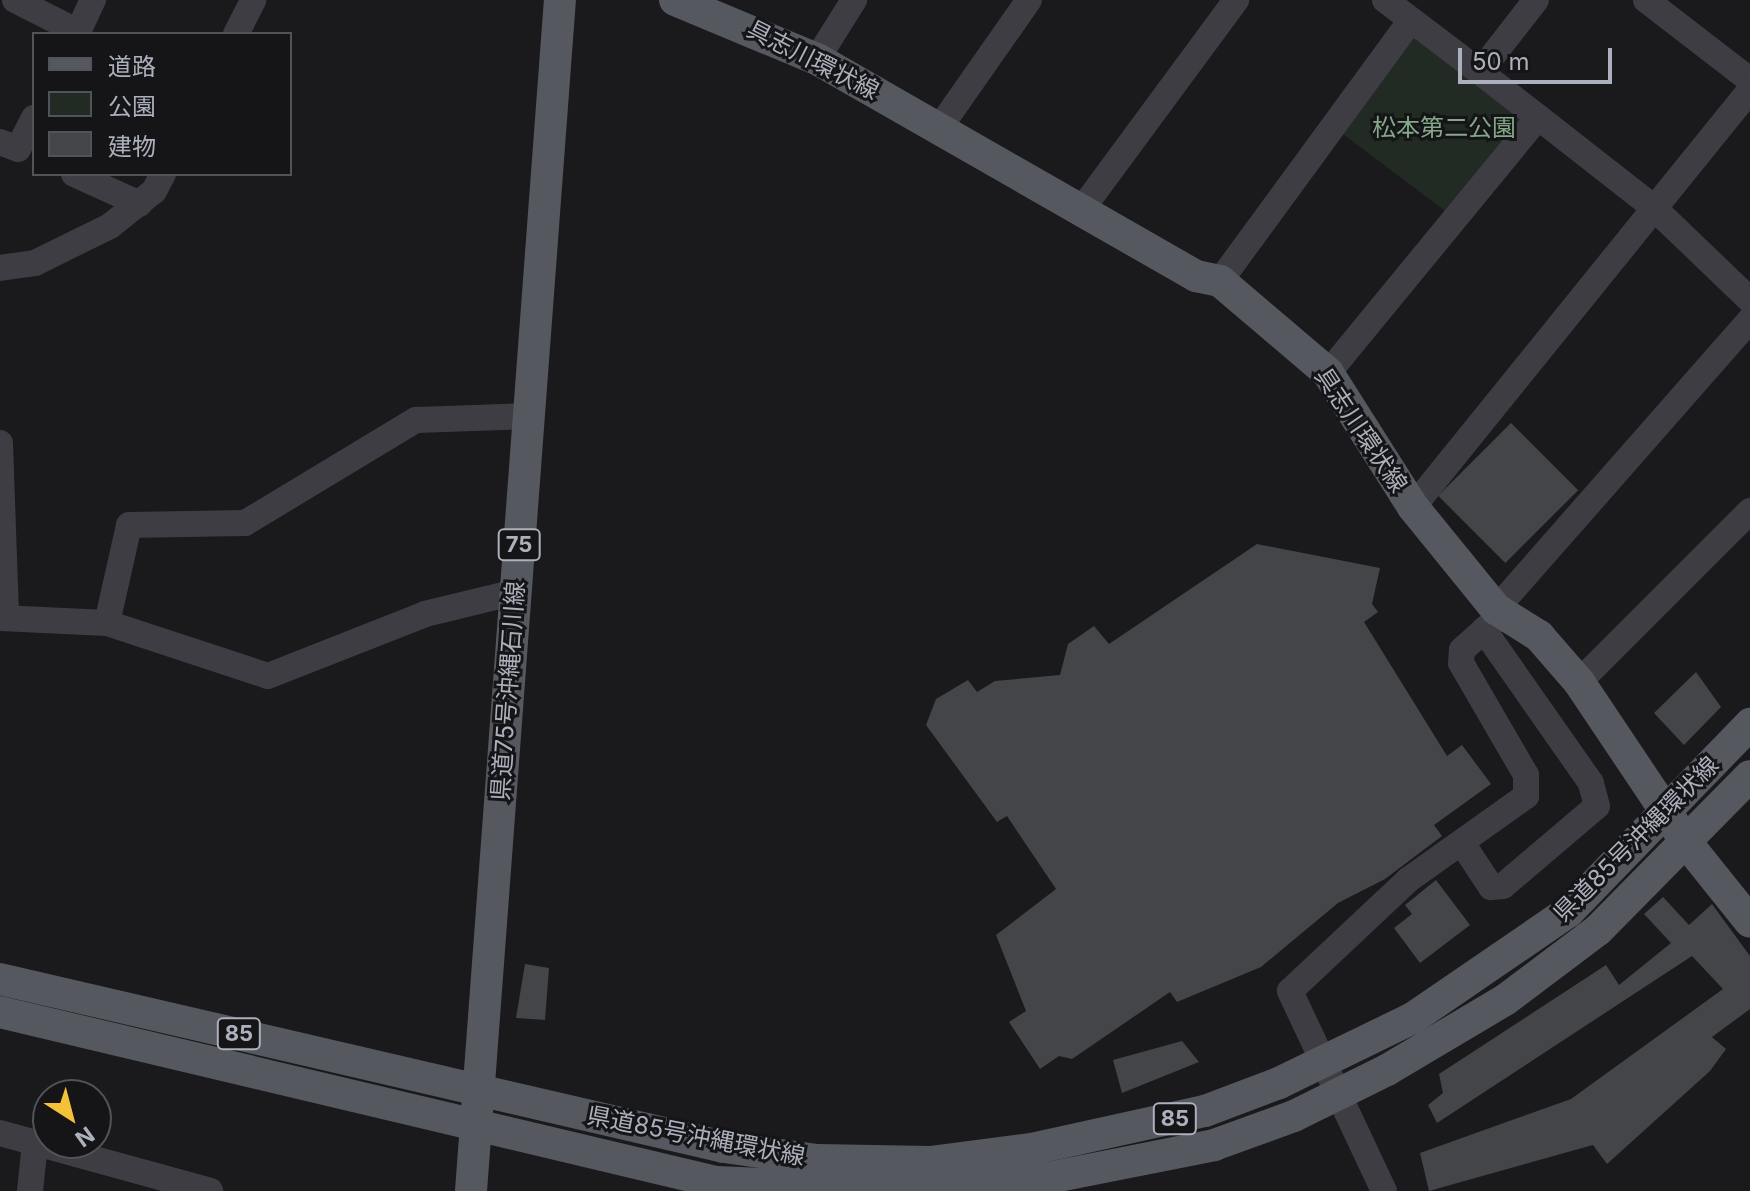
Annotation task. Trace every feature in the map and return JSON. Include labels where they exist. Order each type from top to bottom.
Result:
[{"type":"main road","name":"県道75号沖縄石川線","points":[[471,1191],[473,1128],[560,0]]},
{"type":"main road","name":"具志川環状線","points":[[675,0],[715,6],[940,127],[1196,276],[1220,281],[1328,373],[1413,507],[1494,617],[1539,636],[1579,682],[1686,842],[1750,922]]},
{"type":"main road","name":"県道85号沖縄環状線","points":[[0,979],[724,1147],[817,1160],[930,1162],[1132,1131],[1205,1111],[1321,1064],[1413,1018],[1493,967],[1568,912],[1750,724]]},
{"type":"main road","name":"県道85号沖縄環状線","points":[[0,1012],[473,1128],[716,1182],[925,1191],[1137,1165],[1214,1145],[1337,1096],[1447,1036],[1551,968],[1644,889],[1750,776]]},
{"type":"street","points":[[15,0],[75,32]]},
{"type":"street","points":[[77,32],[93,0]]},
{"type":"street","points":[[817,59],[854,0]]},
{"type":"street","points":[[940,127],[1029,0]]},
{"type":"street","points":[[1082,209],[1236,0]]},
{"type":"street","points":[[1385,0],[1653,207],[1750,300]]},
{"type":"street","points":[[1480,72],[1536,0]]},
{"type":"street","points":[[1646,0],[1750,80]]},
{"type":"street","points":[[237,32],[246,2]]},
{"type":"street","points":[[1220,281],[1411,20]]},
{"type":"street","points":[[1413,507],[1750,90]]},
{"type":"street","points":[[1328,373],[1538,117]]},
{"type":"street","points":[[17,149],[32,122]]},
{"type":"street","points":[[78,176],[140,204]]},
{"type":"street","points":[[0,268],[35,263],[74,246],[140,204],[161,176]]},
{"type":"street","points":[[1384,1191],[1321,1064],[1290,991],[1408,880],[1526,796],[1526,775],[1461,663],[1462,650],[1494,617],[1750,320]]},
{"type":"street","points":[[107,623],[129,525],[245,523],[416,420],[530,416]]},
{"type":"street","points":[[0,443],[3,618],[107,623],[268,676],[425,614],[516,592]]},
{"type":"street","points":[[1579,682],[1750,511]]},
{"type":"street","points":[[1462,843],[1491,887],[1503,886],[1597,806],[1591,783],[1494,617]]},
{"type":"street","points":[[0,1133],[32,1142]]},
{"type":"street","points":[[30,1191],[33,1159]]},
{"type":"street","points":[[92,1159],[194,1188]]},
{"type":"green space","name":"松本第二公園","points":[[1411,20],[1539,116],[1459,222],[1332,125]]},
{"type":"building","points":[[1511,423],[1578,490],[1505,563],[1438,496]]},
{"type":"building","points":[[1257,544],[1380,568],[1372,604],[1378,612],[1364,622],[1447,756],[1462,745],[1491,784],[1434,825],[1442,836],[1385,879],[1338,903],[1261,967],[1177,1002],[1170,992],[1072,1059],[1059,1056],[1040,1069],[1009,1022],[1026,1011],[996,935],[1056,889],[1007,816],[997,822],[926,725],[936,699],[968,680],[977,692],[995,681],[1060,675],[1068,644],[1094,626],[1109,644]]},
{"type":"building","points":[[1696,672],[1721,707],[1684,745],[1654,713]]},
{"type":"building","points":[[1436,880],[1470,925],[1420,963],[1394,928],[1412,914],[1405,905]]},
{"type":"building","points":[[1663,897],[1689,925],[1712,904],[1750,956],[1750,1009],[1712,1037],[1726,1049],[1710,1071],[1607,1164],[1593,1145],[1429,1191],[1420,1153],[1571,1099],[1723,989],[1692,956],[1437,1123],[1428,1105],[1443,1093],[1439,1074],[1606,965],[1619,985],[1671,943],[1644,914]]},
{"type":"building","points":[[525,964],[549,968],[545,1020],[516,1018]]},
{"type":"building","points":[[1182,1041],[1199,1062],[1122,1093],[1113,1060]]}]
